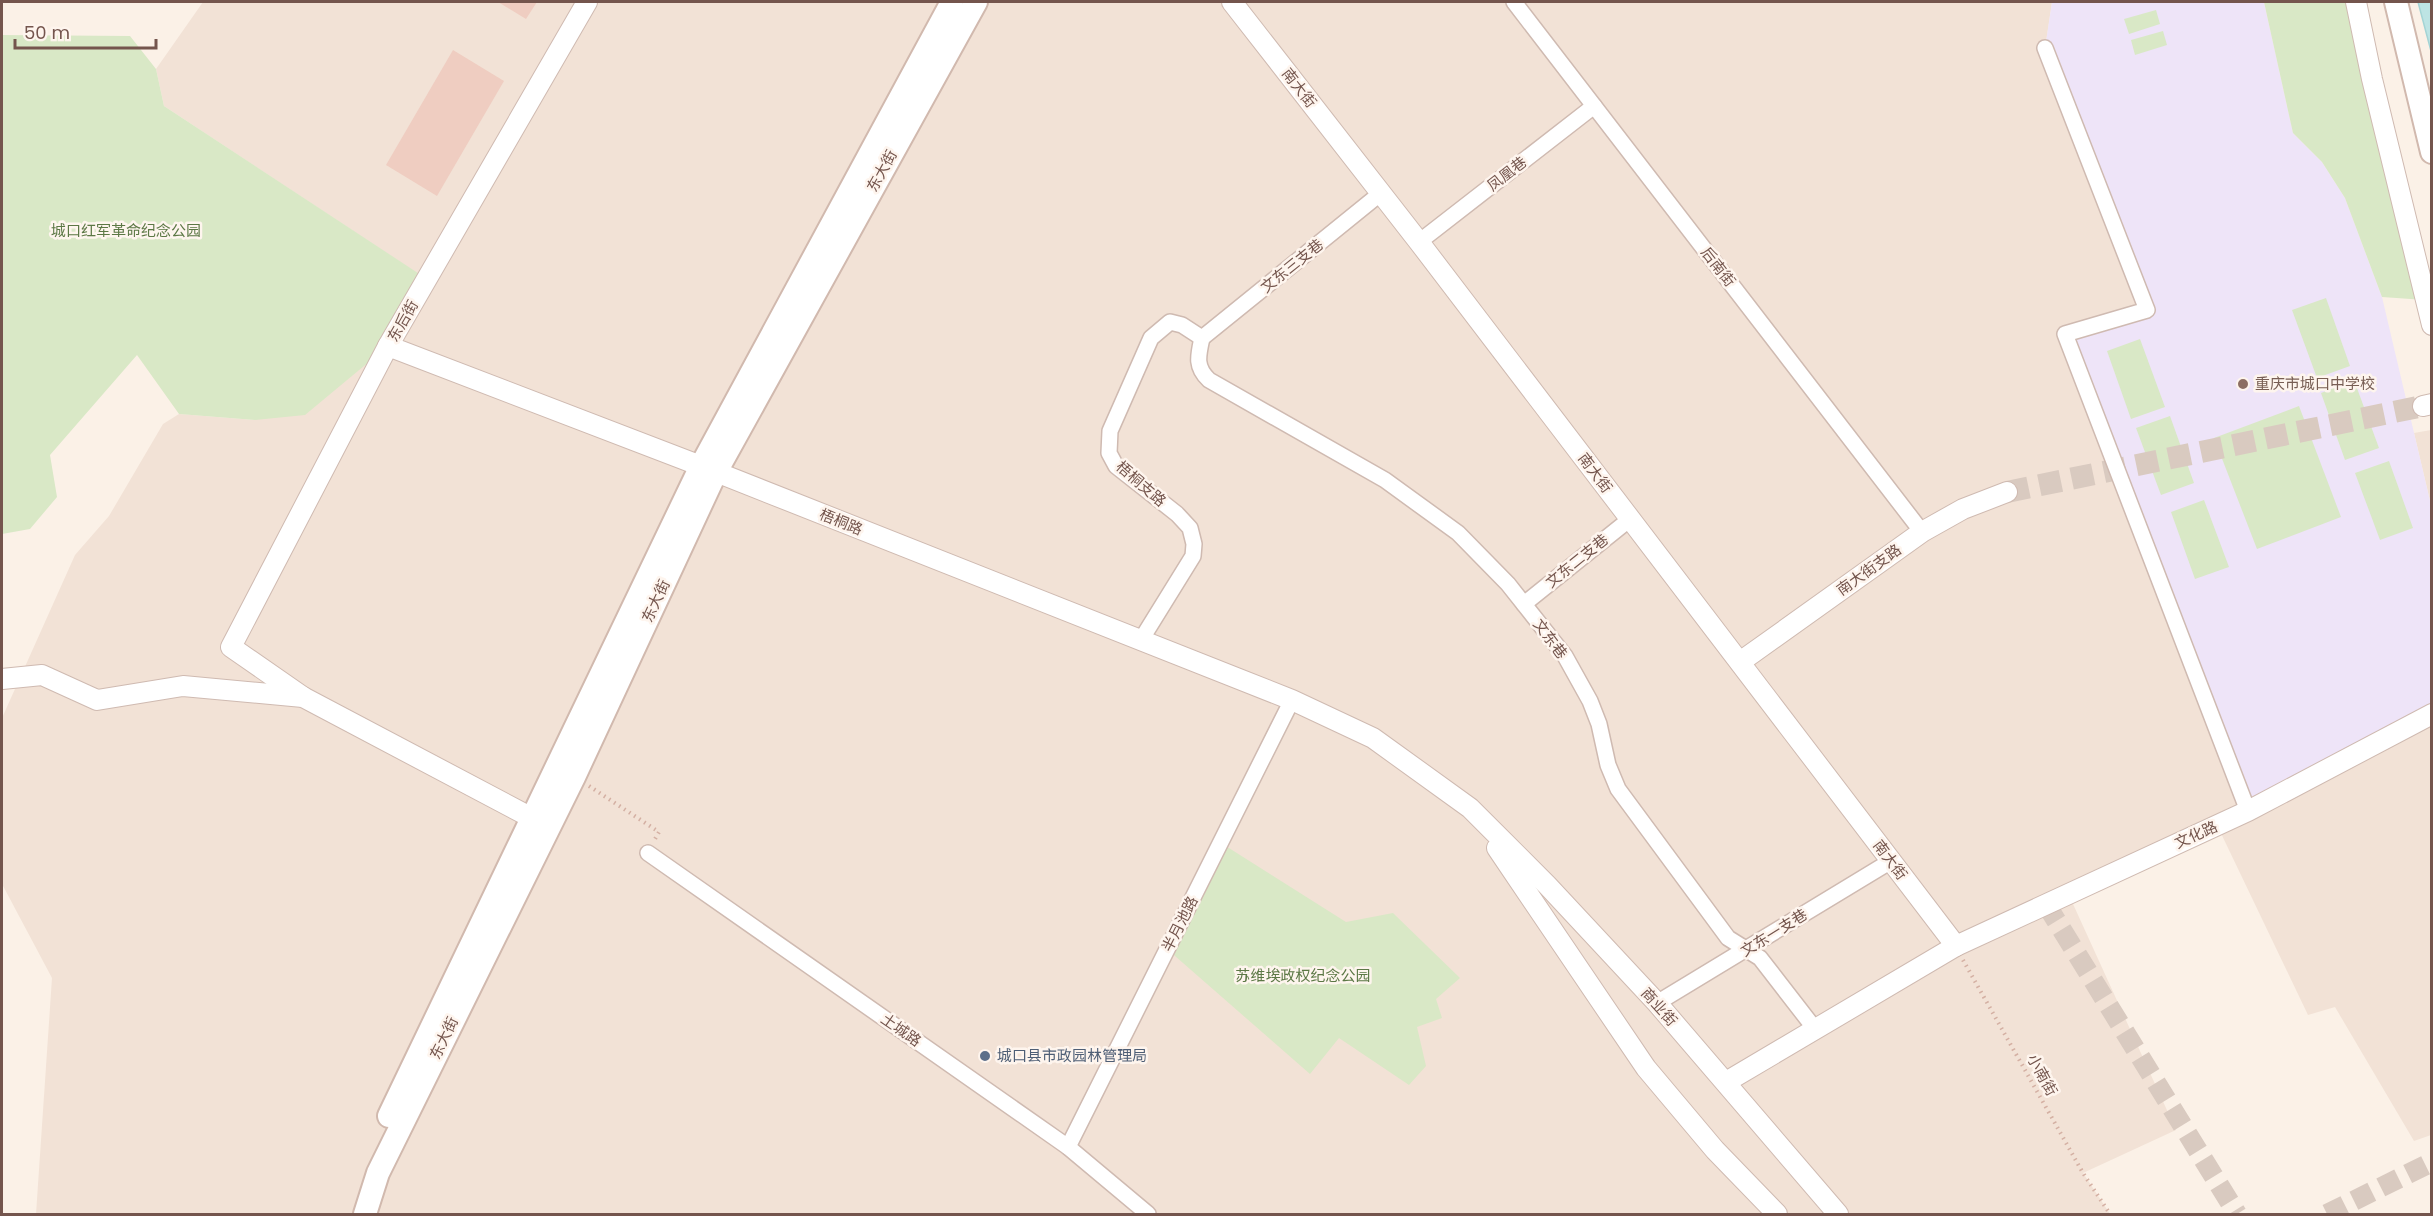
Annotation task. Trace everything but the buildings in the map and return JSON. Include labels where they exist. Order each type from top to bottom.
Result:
[{"type":"main road","name":"东大街","points":[[350,1215],[366,1163],[532,818],[708,469],[952,2]]},
{"type":"main road","name":"东大街","points":[[365,1215],[378,1173],[574,777],[708,469],[976,2]]},
{"type":"main road","points":[[2396,2],[2432,152]]},
{"type":"street","name":"东后街","points":[[303,698],[231,646],[388,346],[587,2]]},
{"type":"street","name":"南大街","points":[[1232,2],[1419,242],[1956,946]]},
{"type":"street","name":"后南街","points":[[1515,2],[1922,532]]},
{"type":"street","points":[[2356,2],[2432,326]]},
{"type":"street","points":[[2045,48],[2147,310],[2065,334],[2248,811]]},
{"type":"street","name":"凤凰巷","points":[[1419,242],[1594,106]]},
{"type":"street","name":"文东三支巷","points":[[1202,338],[1381,193]]},
{"type":"street","name":"梧桐支路","points":[[1141,640],[1192,556],[1194,543],[1190,528],[1176,514],[1116,466],[1109,453],[1110,431],[1151,338],[1170,322],[1182,324],[1202,338]]},
{"type":"street","name":"文东巷","points":[[1202,338],[1197,359],[1200,372],[1209,380],[1385,480],[1458,533],[1508,584],[1565,656],[1590,701],[1599,724],[1608,765],[1618,789],[1728,938],[1749,949],[1760,958],[1815,1029]]},
{"type":"street","name":"梧桐路","points":[[388,346],[708,469],[1292,700]]},
{"type":"street","name":"南大街支路","points":[[1740,662],[1922,532],[1963,509],[2007,492]]},
{"type":"street","name":"文东二支巷","points":[[1524,604],[1630,519]]},
{"type":"street","points":[[2,679],[42,675],[97,700],[183,686],[303,698],[532,818]]},
{"type":"street","name":"商业街","points":[[1292,700],[1373,738],[1470,808],[1547,885],[1657,1004],[1838,1215]]},
{"type":"street","name":"半月池路","points":[[1068,1147],[1292,700]]},
{"type":"street","name":"文化路","points":[[1726,1082],[1956,946],[2248,811],[2432,714]]},
{"type":"street","name":"商业街","points":[[1470,808],[1646,1068],[1715,1150],[1777,1215]]},
{"type":"street","name":"土城路","points":[[648,853],[1068,1147],[1148,1215]]},
{"type":"street","name":"文东一支巷","points":[[1657,1004],[1890,861]]},
{"type":"path","points":[[574,777],[659,832],[648,853]]},
{"type":"path","name":"小南街","points":[[1956,946],[2083,1173],[2110,1215]]},
{"type":"shaded area","points":[[203,2],[2052,2],[2045,49],[2431,714],[2431,1135],[2414,1141],[2335,1007],[2308,1015],[2217,825],[2068,893],[2176,1130],[2083,1173],[2110,1214],[36,1214],[52,978],[2,884],[2,718],[75,555],[109,516],[163,424],[179,414],[255,420],[426,279],[164,106],[156,69]]},
{"type":"shaded area","name":"重庆市城口中学校","points":[[2052,2],[2264,2],[2293,133],[2322,162],[2345,198],[2382,297],[2431,505],[2431,714],[2248,811],[2065,334],[2146,310],[2045,48]]},
{"type":"shaded area","points":[[2431,430],[2431,505],[2414,433]]},
{"type":"green space","points":[[2264,2],[2349,2],[2425,300],[2382,297],[2345,198],[2322,162],[2293,133]]},
{"type":"green space","points":[[2156,10],[2160,24],[2129,34],[2124,19]]},
{"type":"green space","points":[[2163,31],[2167,45],[2135,55],[2131,40]]},
{"type":"green space","name":"城口红军革命纪念公园","points":[[2,35],[130,36],[156,69],[164,106],[427,279],[388,346],[305,415],[255,420],[179,414],[137,355],[50,455],[57,497],[30,529],[2,534]]},
{"type":"green space","points":[[2326,298],[2350,366],[2317,378],[2292,310]]},
{"type":"green space","points":[[2140,339],[2165,407],[2131,419],[2107,351]]},
{"type":"green space","points":[[2354,380],[2379,448],[2345,460],[2321,393]]},
{"type":"green space","points":[[2299,406],[2341,517],[2257,549],[2214,438]]},
{"type":"green space","points":[[2170,416],[2194,483],[2161,495],[2136,428]]},
{"type":"green space","points":[[2389,461],[2413,528],[2380,540],[2355,473]]},
{"type":"green space","points":[[2204,500],[2229,567],[2195,579],[2171,512]]},
{"type":"green space","name":"苏维埃政权纪念公园","points":[[1221,843],[1346,922],[1393,913],[1460,978],[1436,999],[1442,1018],[1417,1027],[1426,1066],[1409,1085],[1339,1038],[1310,1074],[1167,949]]},
{"type":"water","points":[[2418,2],[2431,2],[2431,51]]},
{"type":"tunnel","points":[[2007,492],[2423,406]]},
{"type":"tunnel","points":[[2046,904],[2237,1214]]},
{"type":"tunnel","points":[[2327,1214],[2432,1162]]},
{"type":"place","name":"重庆市城口中学校","points":[[2243,384]]},
{"type":"place","name":"城口县市政园林管理局","points":[[985,1056]]}]
